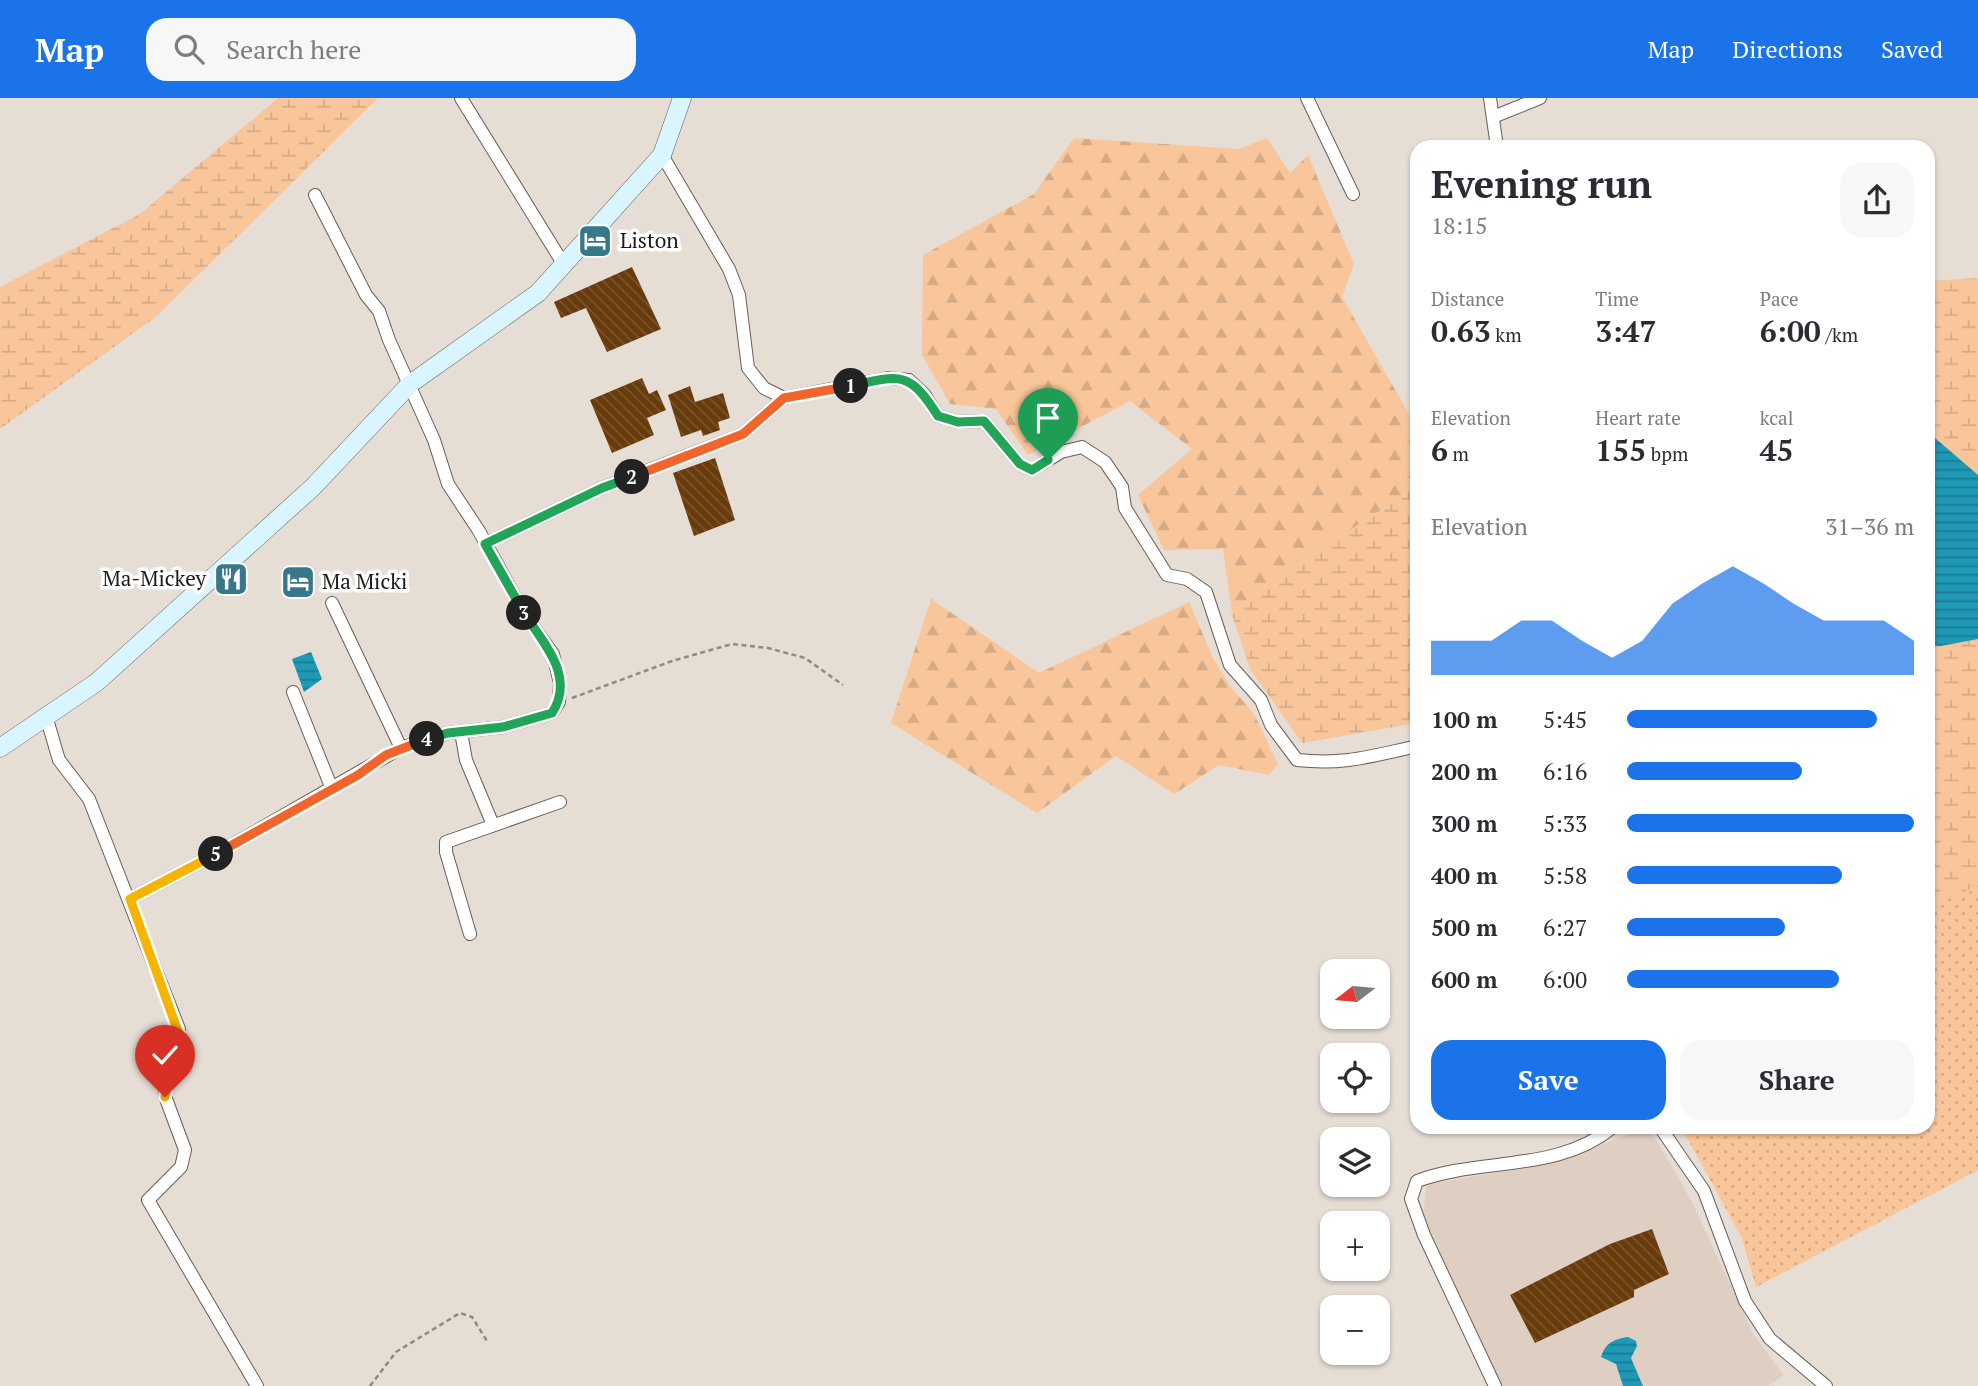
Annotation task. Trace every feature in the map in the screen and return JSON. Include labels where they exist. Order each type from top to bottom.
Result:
[{"type":"street","points":[[461,98],[564,265]]},
{"type":"street","points":[[0,748],[97,682],[313,487],[410,384],[538,293],[662,155],[682,98]]},
{"type":"street","points":[[1307,98],[1353,194]]},
{"type":"street","points":[[1490,98],[1496,140]]},
{"type":"street","points":[[1493,117],[1541,98]]},
{"type":"street","points":[[662,155],[729,269],[739,295],[748,368],[764,388],[784,398]]},
{"type":"street","points":[[130,899],[332,789],[401,748],[448,733],[503,727],[552,713],[559,702],[560,683],[553,654],[525,615],[448,484],[379,311],[366,295],[314,195]]},
{"type":"street","points":[[485,544],[602,488],[743,434],[784,398],[888,378],[909,380],[924,394],[938,416],[958,422],[984,421],[1020,464],[1032,470],[1061,452],[1082,447],[1105,463],[1122,486],[1125,508],[1167,575],[1187,579],[1206,592],[1230,665],[1261,700],[1271,724],[1297,760],[1330,764],[1364,761],[1410,748]]},
{"type":"street","points":[[332,603],[401,748]]},
{"type":"street","points":[[293,692],[332,789]]},
{"type":"street","points":[[46,716],[59,760],[89,799],[179,1029],[165,1097],[185,1150],[181,1167],[148,1200],[257,1386]]},
{"type":"street","points":[[461,732],[466,760],[493,825]]},
{"type":"street","points":[[470,934],[446,852],[446,842],[560,802]]},
{"type":"street","points":[[1495,1386],[1424,1235],[1411,1199],[1417,1181],[1436,1174],[1547,1158],[1580,1148],[1603,1134]]},
{"type":"street","points":[[1665,1134],[1704,1191],[1745,1301],[1770,1339],[1826,1386]]},
{"type":"path","points":[[559,702],[672,661],[732,644],[768,648],[805,658],[843,685]]},
{"type":"path","points":[[370,1386],[396,1352],[460,1312],[472,1317],[487,1341]]},
{"type":"shaded area","points":[[1630,1134],[1653,1134],[1693,1204],[1752,1332],[1783,1375],[1768,1386],[1500,1386],[1423,1215],[1427,1184],[1551,1164]]},
{"type":"green space","points":[[278,98],[378,98],[157,316],[0,429],[0,287],[140,214]]},
{"type":"green space","points":[[1074,138],[1239,149],[1267,138],[1290,173],[1308,155],[1354,264],[1342,297],[1410,416],[1410,492],[1271,581],[1232,614],[1223,549],[1164,550],[1138,495],[1192,449],[1130,401],[1028,455],[996,409],[950,404],[922,355],[923,255],[1034,194]]},
{"type":"green space","points":[[1978,278],[1978,886],[1935,904],[1935,281]]},
{"type":"green space","points":[[1410,492],[1410,724],[1302,743],[1250,669],[1232,614],[1271,581]]},
{"type":"green space","points":[[931,599],[1039,673],[1189,602],[1213,658],[1230,686],[1254,714],[1278,764],[1269,775],[1219,765],[1174,794],[1116,756],[1037,813],[891,723]]},
{"type":"green space","points":[[1978,886],[1978,1170],[1756,1287],[1742,1238],[1685,1134],[1935,1134],[1935,904]]},
{"type":"water","points":[[1935,438],[1978,475],[1978,639],[1935,646]]},
{"type":"water","points":[[311,652],[322,679],[304,692],[292,659]]},
{"type":"water","points":[[1628,1337],[1636,1341],[1637,1346],[1631,1358],[1643,1386],[1623,1386],[1616,1364],[1601,1357],[1611,1342]]},
{"type":"building","points":[[632,267],[661,329],[607,352],[586,308],[561,318],[554,302]]},
{"type":"building","points":[[642,378],[649,394],[657,390],[666,410],[647,418],[654,435],[612,453],[590,400]]},
{"type":"building","points":[[690,386],[695,402],[723,393],[730,418],[718,422],[720,430],[703,436],[701,430],[681,437],[668,395]]},
{"type":"building","points":[[715,458],[735,520],[694,536],[673,473]]},
{"type":"building","points":[[1652,1229],[1669,1274],[1634,1290],[1634,1297],[1535,1343],[1510,1295],[1610,1244]]},
{"type":"place","name":"Liston","points":[[595,241]]},
{"type":"place","name":"Ma-Mickey","points":[[231,579]]},
{"type":"place","name":"Ma Micki","points":[[298,582]]},
{"type":"route","points":[[165,1097],[179,1029],[130,899],[358,775],[386,755],[416,742],[448,733],[503,727],[552,713],[559,702],[560,683],[553,654],[525,615],[485,544],[602,488],[743,434],[784,398],[888,378],[909,380],[924,394],[938,416],[958,422],[984,421],[1020,464],[1032,470],[1048,460]]}]
